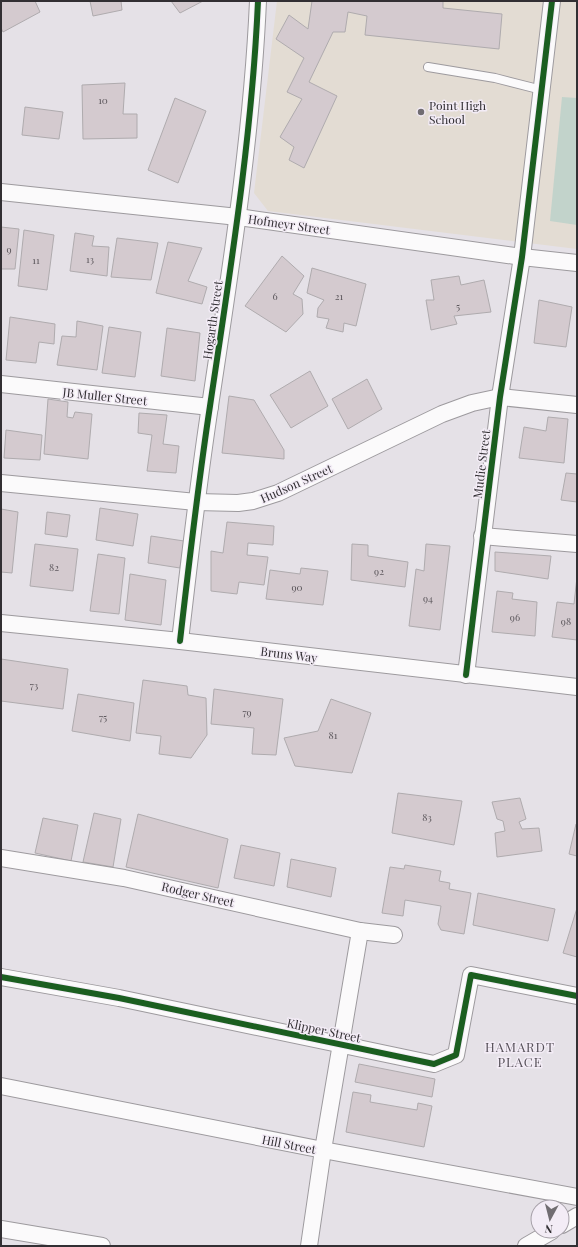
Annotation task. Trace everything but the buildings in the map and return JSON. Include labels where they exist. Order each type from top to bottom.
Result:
[{"type":"street","name":"Hogarth Street","points":[[180,641],[196,502],[238,217],[256,49],[258,1]]},
{"type":"street","name":"Mudie Street","points":[[466,675],[500,398],[522,257],[552,1]]},
{"type":"street","name":"Hofmeyr Street","points":[[1,192],[238,217],[522,257],[577,263]]},
{"type":"street","name":"JB Muller Street","points":[[1,384],[210,407]]},
{"type":"street","name":"Hudson Street","points":[[1,483],[196,502],[238,503],[253,501],[278,493],[442,414],[472,402],[500,398],[577,405]]},
{"type":"street","points":[[482,536],[577,544]]},
{"type":"street","name":"Bruns Way","points":[[1,623],[180,641],[577,687]]},
{"type":"street","name":"Rodger Street","points":[[1,858],[124,878],[360,931],[394,935]]},
{"type":"street","points":[[309,1246],[322,1150],[360,931]]},
{"type":"street","name":"Klipper Street","points":[[1,977],[119,998],[434,1064],[456,1055],[471,975],[577,996]]},
{"type":"street","name":"Hill Street","points":[[1,1086],[322,1150],[577,1197]]},
{"type":"street","points":[[1,1229],[102,1246]]},
{"type":"street","points":[[526,1246],[538,1239]]},
{"type":"lane","points":[[428,67],[495,78],[542,90]]},
{"type":"shaded area","name":"Point High School","points":[[277,1],[577,1],[577,249],[268,211],[254,193]]},
{"type":"shaded area","points":[[562,97],[577,98],[577,225],[550,221]]},
{"type":"cycle path","points":[[180,641],[190,553],[239,204],[251,103],[258,1]]},
{"type":"cycle path","points":[[466,675],[500,397],[522,257],[552,1]]},
{"type":"cycle path","points":[[1,977],[119,998],[434,1064],[456,1055],[471,975],[577,996]]},
{"type":"place","name":"Point High School","points":[[421,112]]},
{"type":"district","name":"HAMARDT PLACE","points":[[520,1054]]}]
